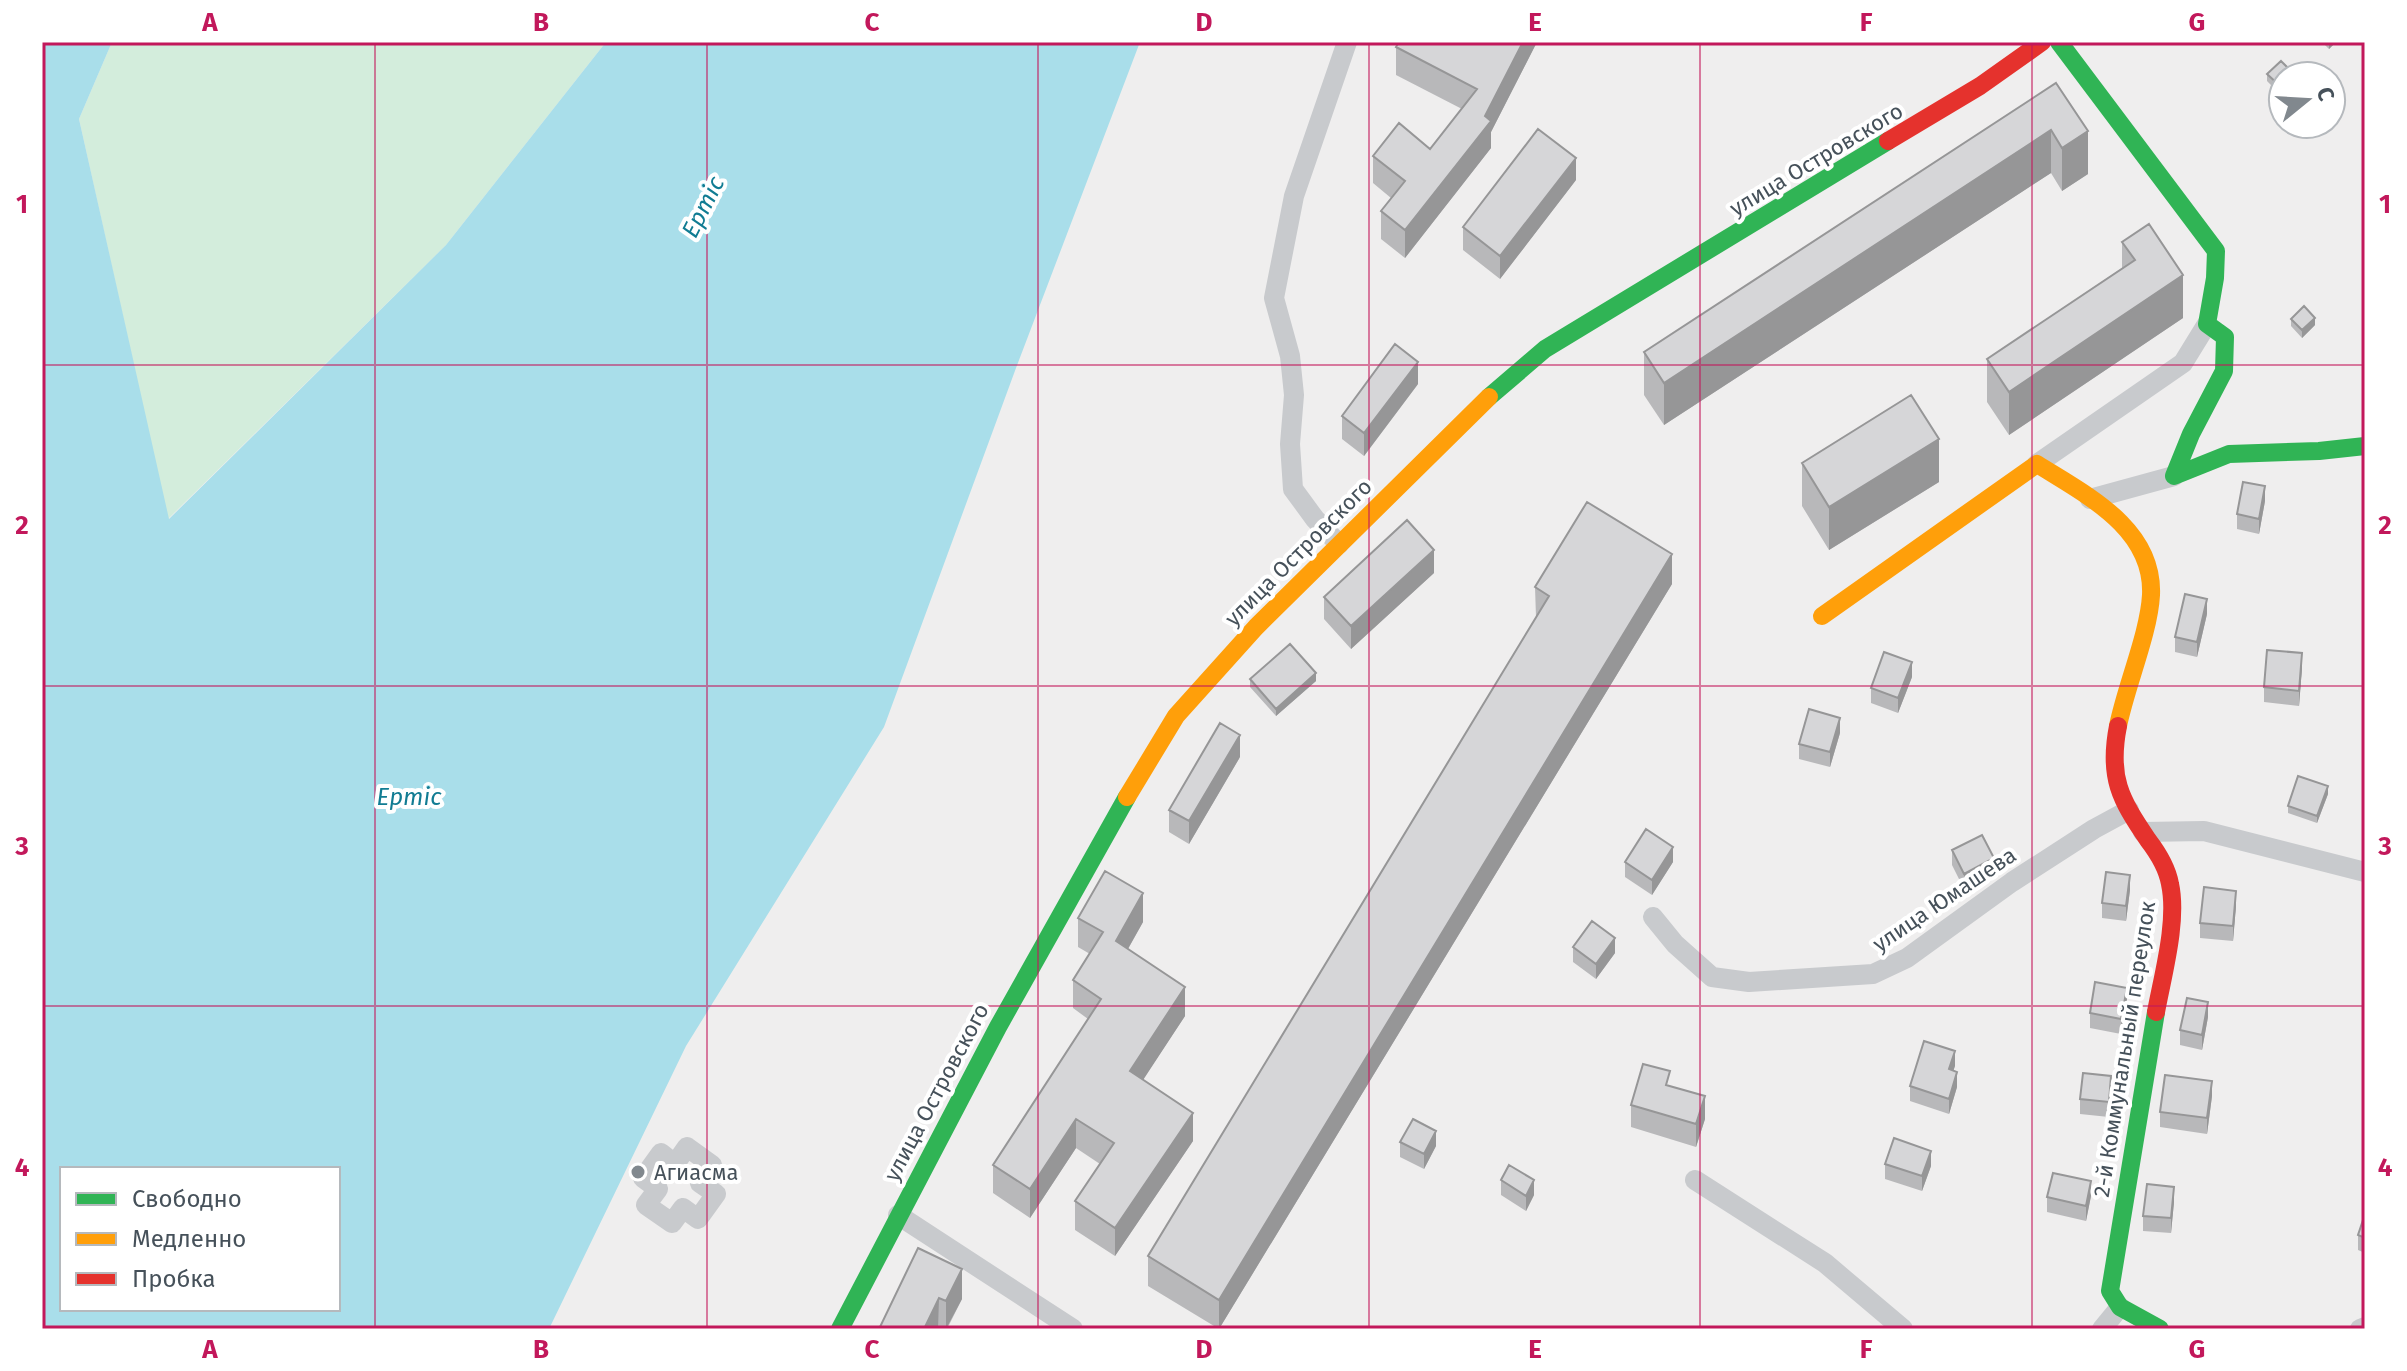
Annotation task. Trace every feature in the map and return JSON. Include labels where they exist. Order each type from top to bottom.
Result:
[{"type":"street","points":[[1339,544],[1293,489],[1290,444],[1294,395],[1290,356],[1274,298],[1294,196],[1347,42]]},
{"type":"street","name":"улица Островского","points":[[840,1329],[898,1215],[1098,845],[1176,716],[1256,627],[1477,407],[1545,349],[1954,103],[2042,42]]},
{"type":"street","points":[[1822,616],[2183,363],[2207,324],[2216,251],[2059,42]]},
{"type":"street","points":[[2174,476],[2191,434],[2224,371],[2225,337],[2207,324]]},
{"type":"street","points":[[2090,499],[2174,476],[2229,454],[2365,446]]},
{"type":"street","name":"2-й Коммунальный переулок","points":[[2037,464],[2124,524],[2140,544],[2149,567],[2151,595],[2113,749],[2114,776],[2121,802],[2168,874],[2172,899],[2115,1299]]},
{"type":"street","points":[[2136,821],[2204,831],[2365,872]]},
{"type":"street","name":"улица Юмашева","points":[[1653,917],[1675,944],[1712,977],[1749,982],[1873,974],[1907,958],[2023,874],[2094,829],[2136,821]]},
{"type":"street","points":[[687,1147],[712,1165],[700,1183],[716,1194],[698,1219],[683,1208],[672,1223],[646,1205],[658,1189],[643,1178],[661,1153],[675,1164],[687,1147]]},
{"type":"street","points":[[1695,1180],[1825,1263],[1903,1329]]},
{"type":"street","points":[[898,1215],[1073,1329]]},
{"type":"street","points":[[2102,1329],[2115,1299],[2160,1329]]},
{"type":"green space","points":[[112,42],[606,42],[446,245],[168,519],[79,119]]},
{"type":"water","name":"Ертіс","points":[[42,42],[112,42],[79,119],[169,519],[446,245],[606,42],[1140,42],[884,727],[686,1046],[549,1329],[42,1329]]},
{"type":"building","points":[[1399,42],[1523,42],[1485,116],[1491,121],[1405,230],[1381,211],[1405,181],[1373,156],[1399,123],[1430,149],[1477,89],[1396,47]]},
{"type":"building","points":[[2056,83],[2088,131],[2062,148],[2051,130],[1664,383],[1644,352]]},
{"type":"building","points":[[1538,129],[1576,158],[1500,256],[1463,227]]},
{"type":"building","points":[[2149,224],[2183,275],[2009,392],[1987,359],[2135,260],[2122,242]]},
{"type":"building","points":[[2304,306],[2315,318],[2302,330],[2291,319]]},
{"type":"building","points":[[1395,344],[1418,362],[1364,433],[1342,416]]},
{"type":"building","points":[[1911,395],[1939,439],[1829,507],[1802,463]]},
{"type":"building","points":[[2243,482],[2265,486],[2259,519],[2237,514]]},
{"type":"building","points":[[1587,502],[1672,554],[1219,1300],[1148,1256],[1549,596],[1535,587]]},
{"type":"building","points":[[1407,520],[1434,550],[1351,626],[1324,597]]},
{"type":"building","points":[[2185,594],[2207,599],[2197,642],[2175,637]]},
{"type":"building","points":[[1290,644],[1316,673],[1276,709],[1250,679]]},
{"type":"building","points":[[2267,650],[2302,653],[2299,691],[2264,687]]},
{"type":"building","points":[[1884,652],[1912,662],[1898,698],[1871,688]]},
{"type":"building","points":[[1809,709],[1840,718],[1830,752],[1799,744]]},
{"type":"building","points":[[1220,723],[1240,735],[1189,821],[1169,810]]},
{"type":"building","points":[[2298,776],[2328,786],[2317,816],[2288,806]]},
{"type":"building","points":[[1646,829],[1673,847],[1652,880],[1625,862]]},
{"type":"building","points":[[1982,835],[1994,858],[1964,874],[1952,850]]},
{"type":"building","points":[[1105,871],[1143,893],[1116,941],[1185,987],[1130,1071],[1193,1113],[1115,1228],[1075,1201],[1114,1143],[1076,1119],[1030,1189],[993,1165],[1101,999],[1073,980],[1103,932],[1078,918]]},
{"type":"building","points":[[2106,872],[2130,875],[2126,906],[2102,903]]},
{"type":"building","points":[[2204,887],[2236,891],[2233,926],[2200,923]]},
{"type":"building","points":[[1592,921],[1615,938],[1596,964],[1573,947]]},
{"type":"building","points":[[2095,982],[2127,988],[2121,1019],[2090,1013]]},
{"type":"building","points":[[2187,998],[2208,1002],[2202,1035],[2180,1030]]},
{"type":"building","points":[[1924,1041],[1955,1051],[1949,1069],[1957,1072],[1949,1099],[1910,1086]]},
{"type":"building","points":[[1643,1064],[1670,1071],[1666,1085],[1705,1096],[1696,1124],[1631,1105]]},
{"type":"building","points":[[2083,1073],[2111,1076],[2109,1102],[2080,1099]]},
{"type":"building","points":[[2165,1075],[2212,1081],[2207,1118],[2160,1112]]},
{"type":"building","points":[[1413,1119],[1436,1131],[1424,1154],[1400,1142]]},
{"type":"building","points":[[1894,1138],[1931,1151],[1922,1176],[1885,1164]]},
{"type":"building","points":[[1509,1165],[1534,1180],[1526,1196],[1501,1180]]},
{"type":"building","points":[[2053,1173],[2091,1181],[2086,1206],[2047,1197]]},
{"type":"building","points":[[2147,1184],[2174,1187],[2171,1218],[2143,1216]]},
{"type":"building","points":[[2365,1214],[2365,1238],[2358,1235]]},
{"type":"building","points":[[918,1248],[962,1269],[946,1301],[939,1298],[924,1329],[879,1329]]},
{"type":"traffic: fast","points":[[2059,42],[2216,251],[2207,324],[2225,337],[2224,371],[2191,434],[2174,476],[2229,454],[2365,446]]},
{"type":"traffic: fast","points":[[1489,397],[1545,349],[1888,141]]},
{"type":"traffic: fast","points":[[840,1329],[998,1027],[1127,797]]},
{"type":"traffic: fast","points":[[2156,1012],[2110,1291],[2120,1307],[2160,1329]]},
{"type":"traffic: slow","points":[[1127,797],[1176,716],[1256,627],[1489,397]]},
{"type":"traffic: slow","points":[[1822,616],[2037,464],[2114,516],[2129,532],[2149,571],[2149,610],[2118,726]]},
{"type":"traffic: jam","points":[[1888,141],[1980,86],[2042,42]]},
{"type":"traffic: jam","points":[[2118,726],[2115,760],[2119,787],[2130,812],[2159,855],[2169,878],[2172,899],[2169,948],[2156,1012]]},
{"type":"place","name":"Агиасма","points":[[638,1172]]}]
